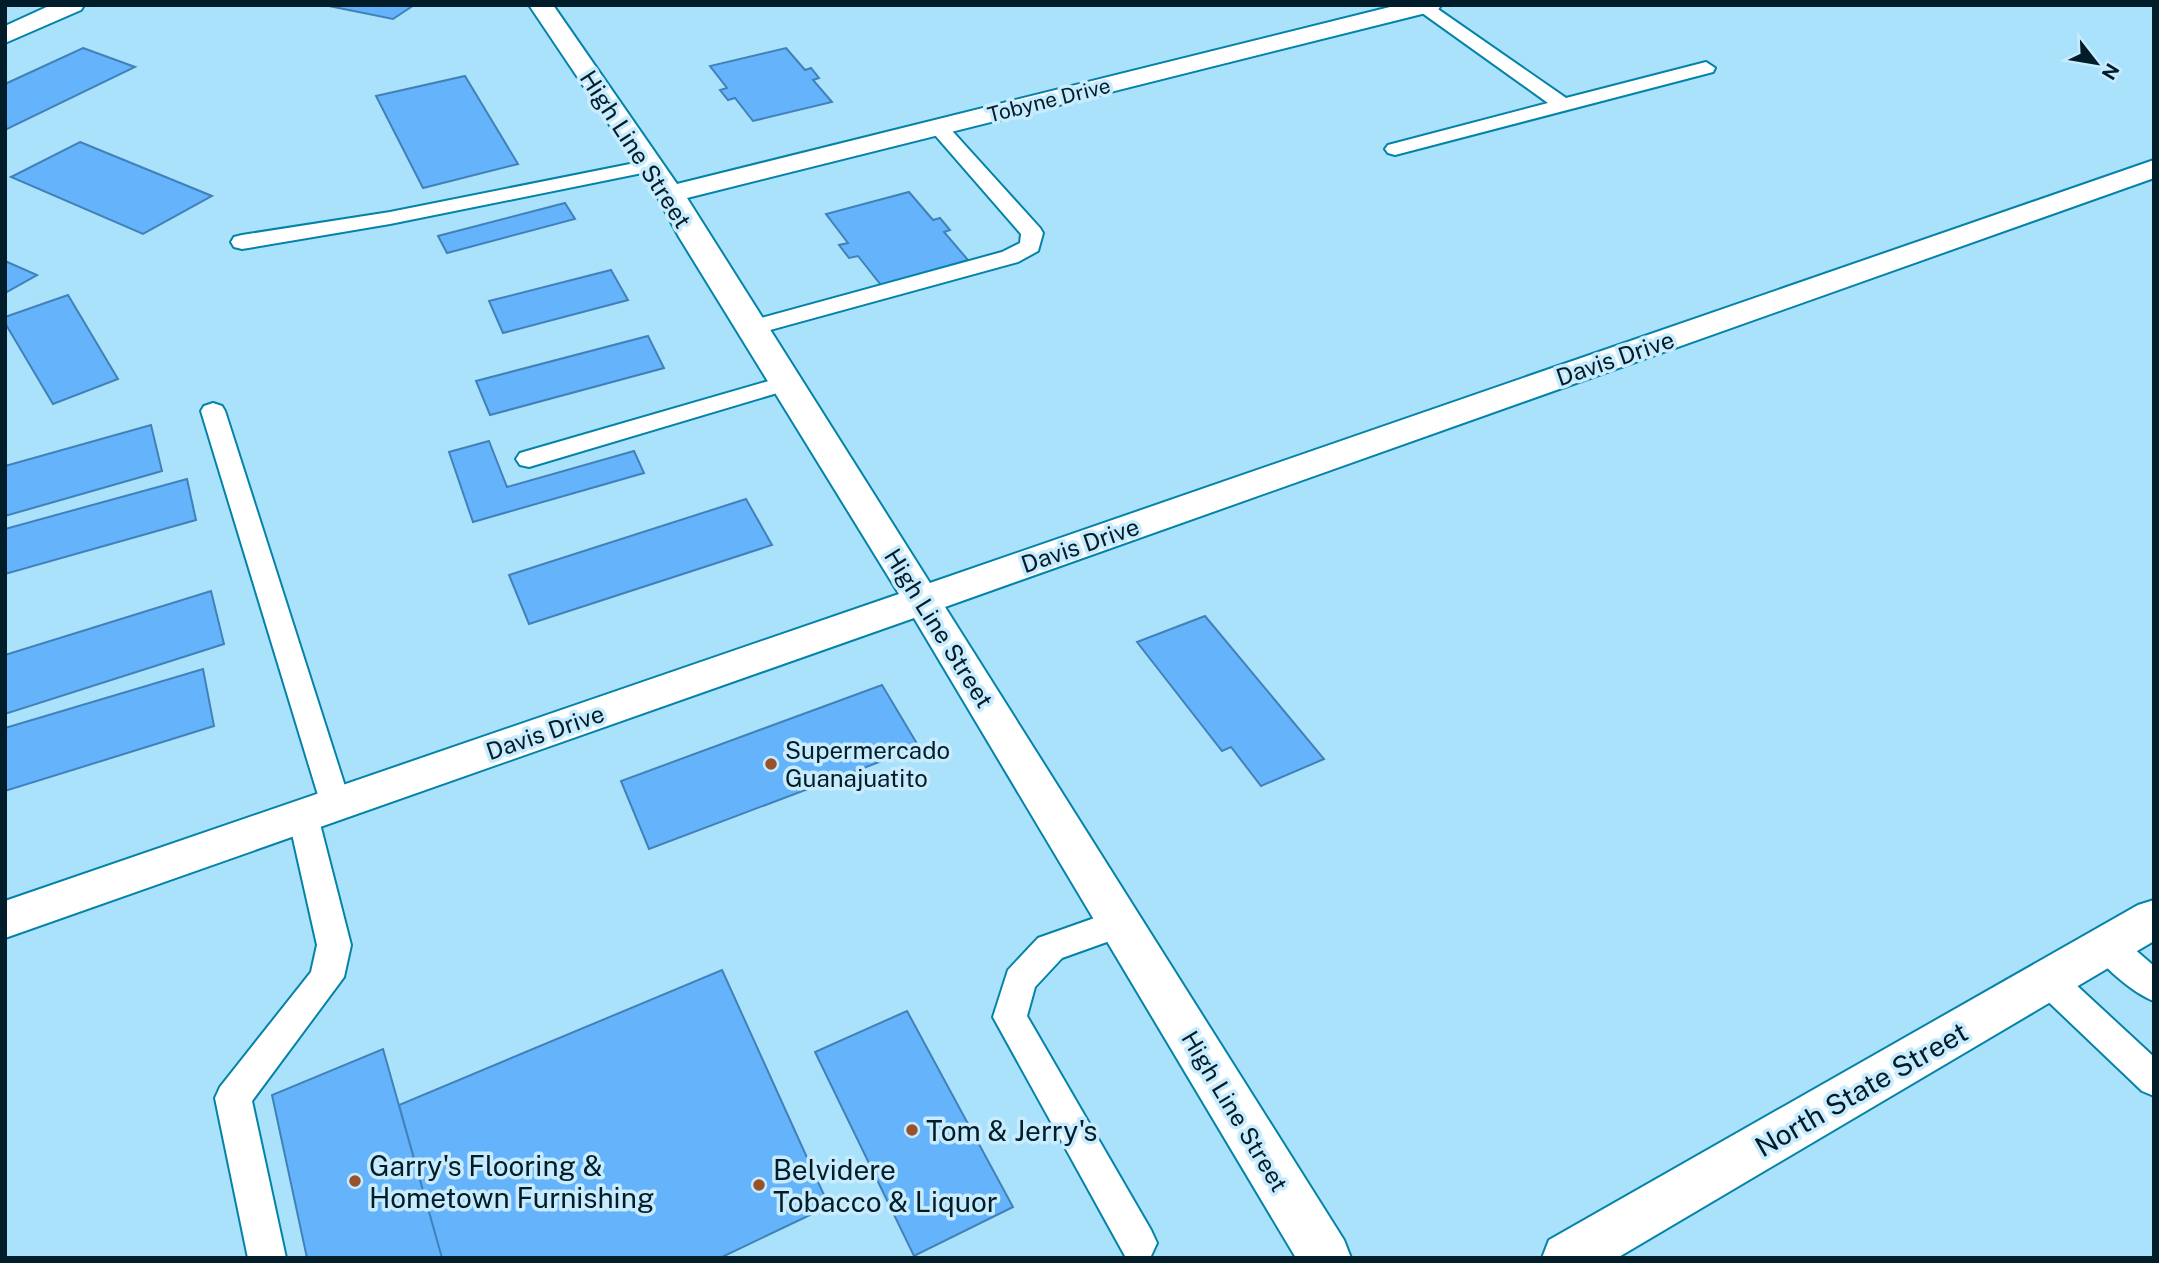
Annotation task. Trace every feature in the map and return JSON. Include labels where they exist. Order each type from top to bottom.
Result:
[{"type":"street","points":[[5,36],[72,5]]},
{"type":"street","name":"High Line Street","points":[[541,5],[660,180],[922,600],[1325,1258]]},
{"type":"street","name":"Tobyne Drive","points":[[660,180],[938,127],[1424,6]]},
{"type":"street","name":"Davis Drive","points":[[5,920],[2154,168]]},
{"type":"street","name":"North State Street","points":[[1568,1258],[2154,918]]},
{"type":"lane","points":[[1424,6],[1563,105]]},
{"type":"lane","points":[[1395,149],[1706,68]]},
{"type":"lane","points":[[751,328],[1010,257],[1030,246],[1032,233],[938,127]]},
{"type":"lane","points":[[242,242],[660,180]]},
{"type":"lane","points":[[529,459],[786,383]]},
{"type":"lane","points":[[213,411],[320,810],[334,945],[327,977],[233,1098],[268,1258]]},
{"type":"lane","points":[[1120,923],[1050,948],[1020,981],[1010,1017],[1138,1243]]},
{"type":"lane","points":[[2106,945],[2154,987]]},
{"type":"lane","points":[[2048,980],[2154,1080]]},
{"type":"building","points":[[324,5],[414,5],[393,19]]},
{"type":"building","points":[[83,48],[135,67],[5,130],[5,84]]},
{"type":"building","points":[[786,48],[805,70],[811,68],[819,78],[813,80],[832,102],[753,121],[735,98],[728,100],[720,90],[727,88],[710,66]]},
{"type":"building","points":[[465,76],[518,164],[423,188],[376,96]]},
{"type":"building","points":[[80,142],[212,196],[143,234],[11,177]]},
{"type":"building","points":[[909,192],[933,220],[940,218],[950,230],[944,232],[968,260],[881,285],[858,256],[849,258],[839,245],[848,243],[826,214]]},
{"type":"building","points":[[565,203],[575,219],[447,253],[438,236]]},
{"type":"building","points":[[5,261],[37,275],[5,293]]},
{"type":"building","points":[[611,270],[628,300],[503,333],[489,301]]},
{"type":"building","points":[[68,295],[118,379],[53,404],[5,323],[5,317]]},
{"type":"building","points":[[648,336],[664,368],[490,415],[476,381]]},
{"type":"building","points":[[151,425],[162,471],[5,516],[5,466]]},
{"type":"building","points":[[489,441],[507,487],[634,451],[644,473],[473,522],[449,452]]},
{"type":"building","points":[[187,479],[196,520],[5,574],[5,529]]},
{"type":"building","points":[[746,499],[772,545],[529,624],[509,575]]},
{"type":"building","points":[[211,591],[224,644],[5,714],[5,655]]},
{"type":"building","points":[[1205,616],[1324,759],[1261,786],[1231,747],[1222,751],[1137,642]]},
{"type":"building","points":[[203,669],[214,726],[5,791],[5,728]]},
{"type":"building","name":"Supermercado Guanajuatito","points":[[882,685],[919,747],[649,849],[621,781]]},
{"type":"building","points":[[722,970],[829,1206],[720,1258],[442,1258],[399,1105]]},
{"type":"building","name":"Tom & Jerry's","points":[[907,1011],[1013,1207],[914,1256],[815,1052]]},
{"type":"building","name":"Garry's Flooring & Hometown Furnishing","points":[[383,1049],[442,1258],[307,1258],[272,1095]]},
{"type":"place","name":"Supermercado Guanajuatito","points":[[771,764]]},
{"type":"place","name":"Tom & Jerry's","points":[[912,1130]]},
{"type":"place","name":"Garry's Flooring & Hometown Furnishing","points":[[355,1181]]},
{"type":"place","name":"Belvidere Tobacco & Liquor","points":[[759,1185]]}]
